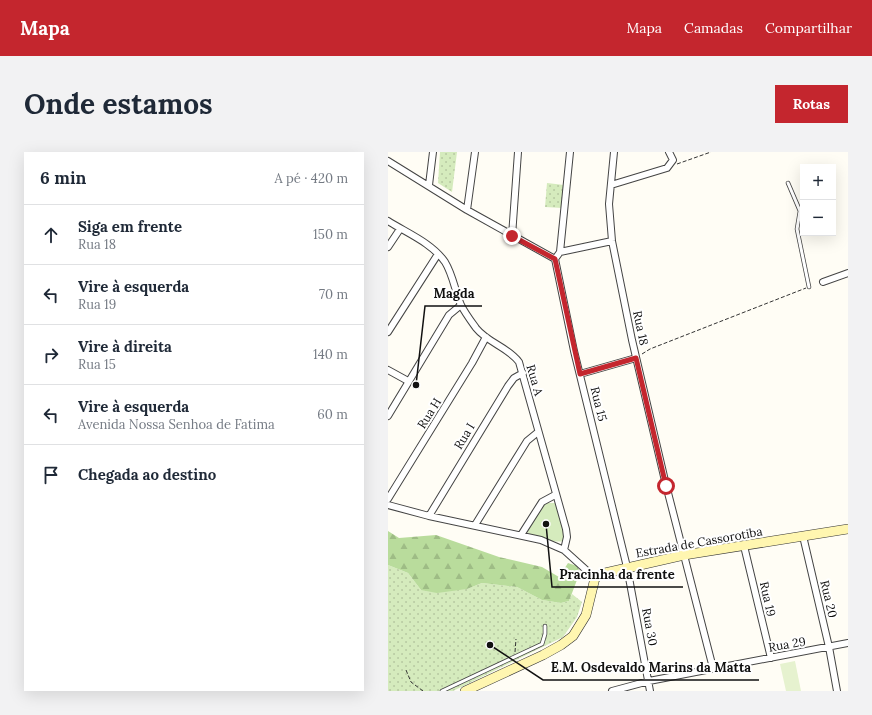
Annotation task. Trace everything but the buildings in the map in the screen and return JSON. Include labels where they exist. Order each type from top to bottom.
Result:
[{"type":"main road","name":"Estrada de Cassorotiba","points":[[595,578],[605,573],[628,567],[684,555],[848,529]]},
{"type":"main road","points":[[465,691],[543,655],[562,645],[573,636],[586,615],[595,578]]},
{"type":"street","points":[[429,185],[433,152]]},
{"type":"street","points":[[467,210],[475,152]]},
{"type":"street","points":[[512,236],[518,152]]},
{"type":"street","points":[[388,161],[429,185],[467,210],[555,259],[560,252],[570,152]]},
{"type":"street","name":"Rua 18","points":[[614,152],[609,204],[612,241],[636,358],[713,668]]},
{"type":"street","points":[[611,185],[667,168],[673,160],[669,152]]},
{"type":"street","name":"Rua A","points":[[388,221],[429,246],[438,254],[448,268],[461,304],[478,330],[515,357],[523,373],[555,495],[566,529],[567,537],[564,550]]},
{"type":"street","points":[[388,247],[400,229]]},
{"type":"street","points":[[560,252],[612,241]]},
{"type":"street","points":[[388,332],[438,254]]},
{"type":"street","name":"Rua 15","points":[[555,259],[580,374],[628,567]]},
{"type":"street","points":[[823,282],[848,272]]},
{"type":"street","points":[[388,416],[449,315],[461,304]]},
{"type":"street","name":"Rua H","points":[[388,499],[472,363],[486,337]]},
{"type":"street","points":[[580,374],[636,358]]},
{"type":"street","points":[[388,370],[408,381]]},
{"type":"street","name":"Rua I","points":[[429,516],[508,386],[514,378],[523,373]]},
{"type":"street","points":[[475,525],[527,441],[538,432]]},
{"type":"street","points":[[521,535],[542,502],[555,495]]},
{"type":"street","points":[[388,505],[429,516],[541,540],[564,550],[595,578]]},
{"type":"street","name":"Rua 20","points":[[803,536],[829,647],[837,691]]},
{"type":"street","name":"Rua 19","points":[[744,546],[770,658]]},
{"type":"street","name":"Rua 30","points":[[628,567],[650,691]]},
{"type":"street","name":"Rua 29","points":[[612,691],[649,681],[848,643]]},
{"type":"lane","points":[[788,183],[800,211],[797,229],[809,287]]},
{"type":"lane","points":[[442,691],[542,644],[545,634],[544,626]]},
{"type":"path","points":[[667,168],[711,152]]},
{"type":"path","points":[[636,358],[650,349],[809,287]]},
{"type":"path","points":[[516,639],[514,650],[516,657]]},
{"type":"path","points":[[406,670],[411,682],[423,691]]},
{"type":"green space","points":[[440,152],[457,152],[452,192],[438,183]]},
{"type":"green space","points":[[547,183],[564,185],[562,208],[545,207]]},
{"type":"green space","points":[[545,503],[555,503],[566,536],[564,541],[544,540],[527,532],[526,528]]},
{"type":"green space","points":[[388,531],[399,538],[436,535],[499,557],[542,567],[559,577],[568,563],[577,566],[580,572],[569,601],[561,603],[542,600],[517,587],[482,583],[467,589],[437,593],[421,590],[408,573],[388,565]]},
{"type":"green space","points":[[388,565],[408,573],[421,590],[467,589],[482,583],[517,587],[542,600],[561,603],[569,601],[572,594],[582,602],[577,617],[563,637],[453,691],[388,691]]},
{"type":"green space","points":[[795,661],[801,691],[786,691],[780,664]]},
{"type":"place","name":"Magda","points":[[416,385]]},
{"type":"place","name":"Pracinha da frente","points":[[546,524]]},
{"type":"place","name":"E.M. Osdevaldo Marins da Matta","points":[[490,645]]},
{"type":"route","points":[[512,236],[555,259],[580,374],[636,358],[666,486]]}]
